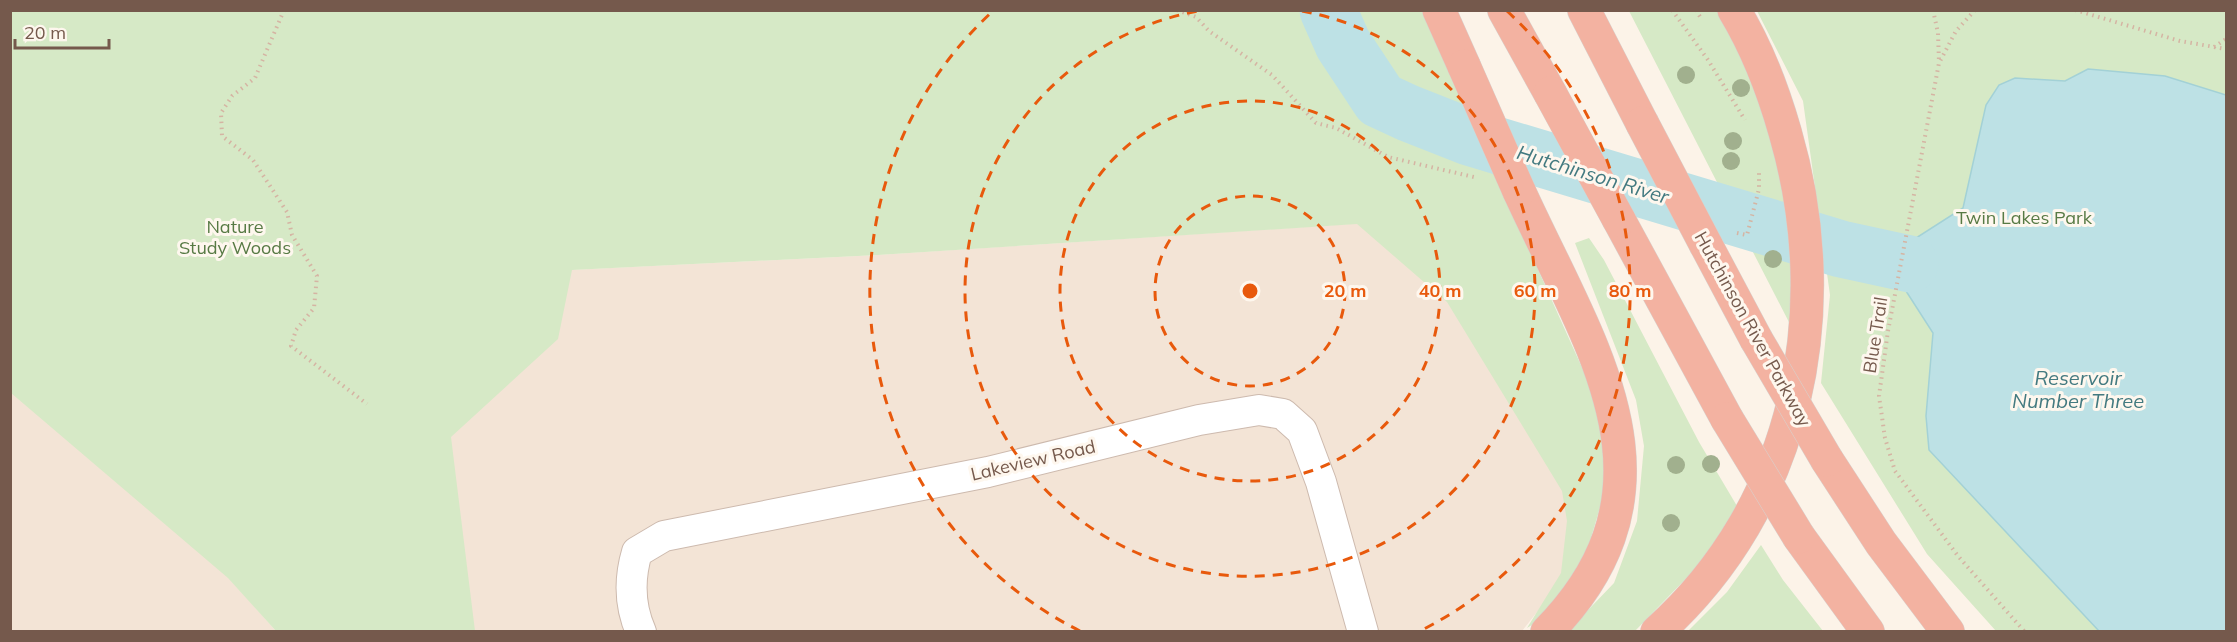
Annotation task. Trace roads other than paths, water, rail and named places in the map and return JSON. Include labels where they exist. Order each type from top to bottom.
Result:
[{"type":"highway","points":[[1439,10],[1602,372],[1615,410],[1620,448],[1620,488],[1608,542],[1582,590],[1547,632]]},
{"type":"highway","points":[[1504,10],[1727,419],[1799,537],[1868,632]]},
{"type":"highway","name":"Hutchinson River Parkway","points":[[1584,10],[1756,339],[1827,460],[1881,543],[1948,632]]},
{"type":"highway","points":[[1657,632],[1695,593],[1742,528],[1764,488],[1781,445],[1802,367],[1809,309],[1808,258],[1797,175],[1779,110],[1752,42],[1734,10]]},
{"type":"street","name":"Lakeview Road","points":[[641,632],[631,605],[631,570],[637,552],[664,536],[988,472],[1199,420],[1259,410],[1283,414],[1302,431],[1321,482],[1363,632]]},
{"type":"water","name":"Reservoir Number Three","points":[[2088,69],[2165,76],[2226,95],[2226,631],[2099,631],[1929,450],[1926,416],[1933,333],[1906,291],[1916,238],[1963,208],[1986,105],[1999,85],[2015,78],[2065,81]]},
{"type":"waterway","name":"Hutchinson River","points":[[1328,10],[1343,44],[1380,100],[1408,113],[1469,137],[1841,249],[1910,264]]},
{"type":"park label","name":"Twin Lakes Park","points":[[2024,217]]},
{"type":"park label","name":"Nature Study Woods","points":[[235,236]]}]
